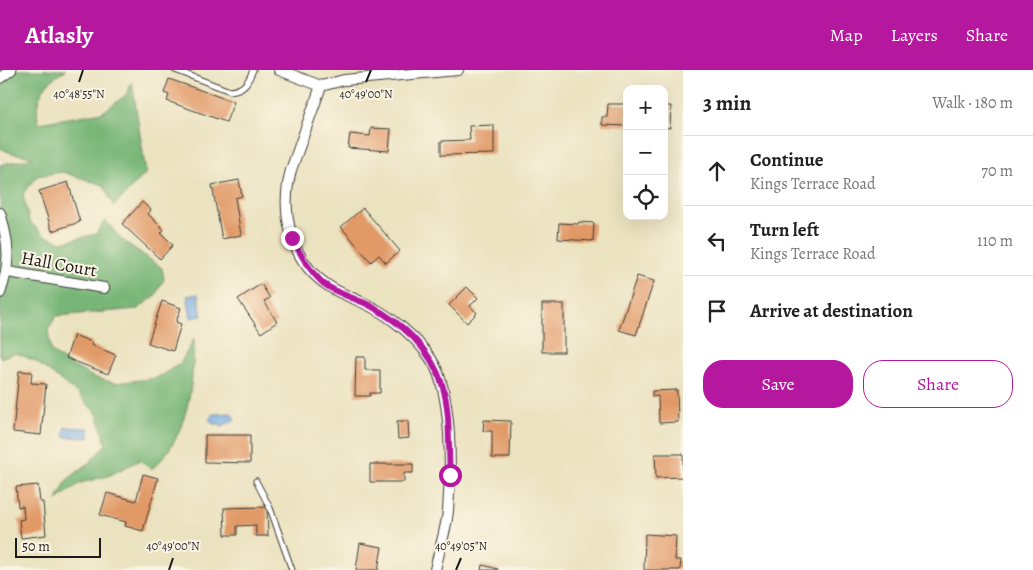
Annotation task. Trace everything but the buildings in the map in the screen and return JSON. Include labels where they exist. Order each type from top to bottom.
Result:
[{"type":"street","points":[[0,78],[11,70]]},
{"type":"street","points":[[279,70],[321,86],[344,80],[458,70]]},
{"type":"street","points":[[321,86],[290,170],[287,185],[287,219],[292,238],[304,262],[315,276],[338,292],[367,304],[398,324],[419,344],[431,359],[439,374],[446,402],[450,475],[448,513],[435,570]]},
{"type":"street","points":[[0,213],[8,251],[8,272],[0,293]]},
{"type":"street","name":"Hall Court","points":[[8,272],[104,288]]},
{"type":"lane","points":[[175,70],[230,91],[238,90],[246,85],[253,70]]},
{"type":"lane","points":[[256,481],[270,508],[292,570]]},
{"type":"green space","points":[[0,70],[66,70],[52,80],[42,92],[38,106],[39,123],[103,112],[126,95],[132,82],[146,173],[114,206],[103,185],[62,172],[37,176],[23,194],[29,221],[45,236],[62,242],[96,234],[105,220],[121,239],[162,268],[164,279],[155,296],[138,309],[56,316],[48,330],[51,351],[68,364],[93,377],[115,383],[156,378],[180,364],[194,339],[190,392],[186,409],[174,442],[164,456],[152,469],[140,460],[108,476],[80,483],[57,500],[67,480],[90,462],[106,444],[97,414],[77,393],[35,361],[16,353],[0,358],[0,165],[33,157],[11,153],[0,148]]},
{"type":"water","points":[[198,294],[202,316],[191,318],[187,296]]},
{"type":"water","points":[[231,413],[235,419],[225,424],[222,428],[220,424],[213,424],[209,420],[213,414]]},
{"type":"water","points":[[65,427],[89,428],[89,438],[64,437]]},
{"type":"route","points":[[292,238],[304,262],[315,276],[338,292],[367,304],[398,324],[419,344],[431,359],[439,374],[446,402],[450,475]]}]
